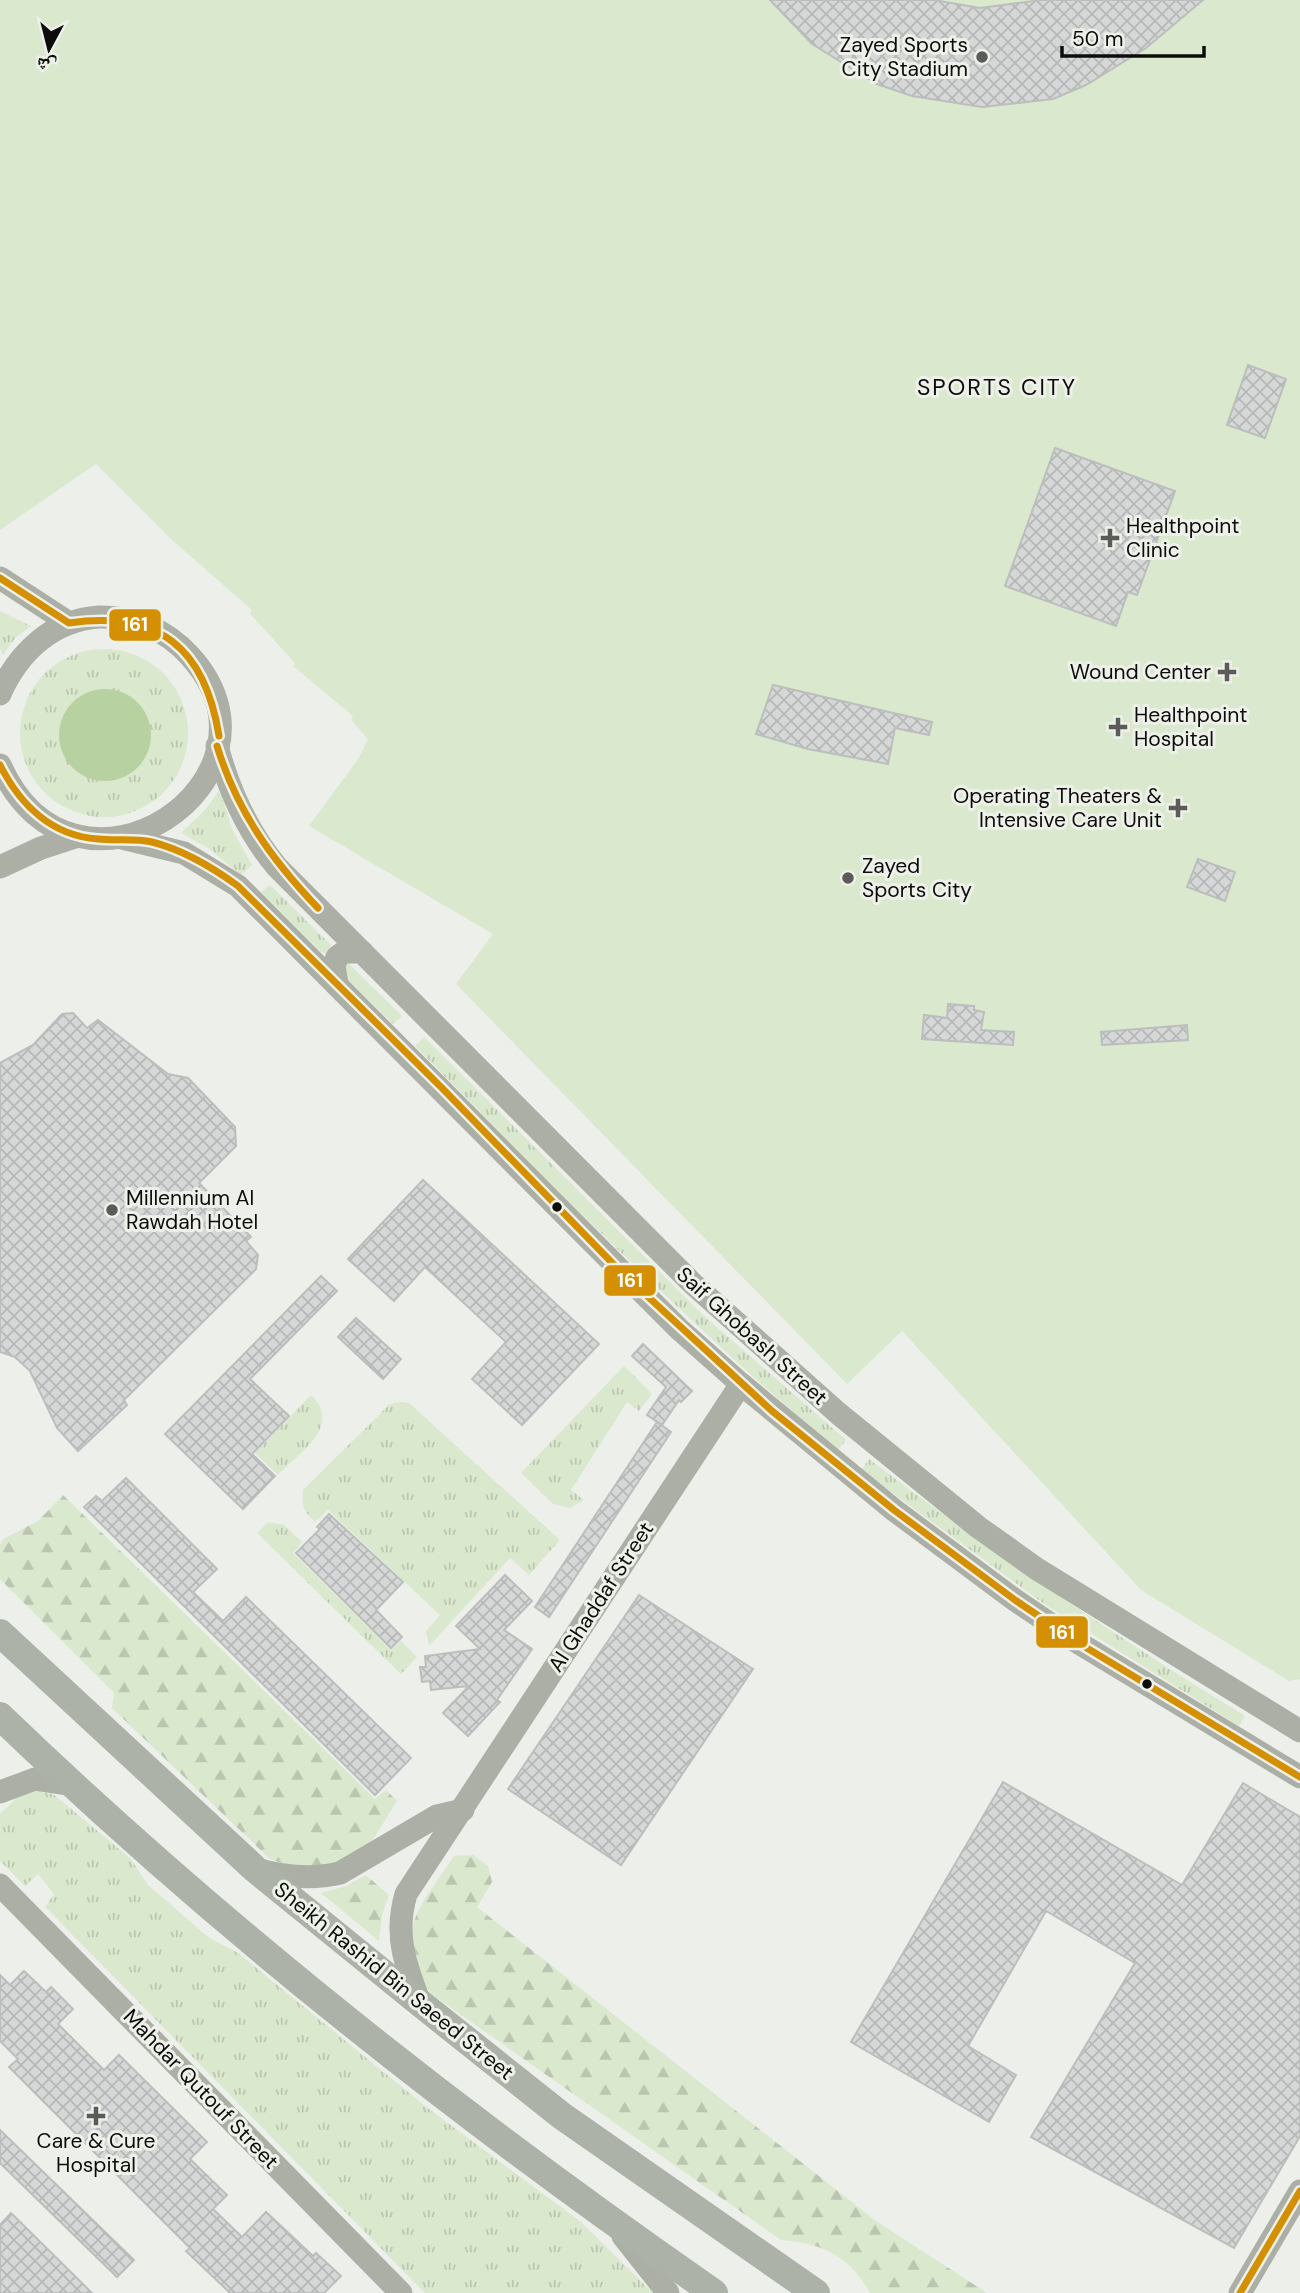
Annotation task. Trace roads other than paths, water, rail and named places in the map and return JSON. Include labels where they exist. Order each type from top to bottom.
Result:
[{"type":"main road","name":"Sheikh Rashid Bin Saeed Street","points":[[0,1633],[255,1869],[420,2003],[562,2116],[816,2293]]},
{"type":"main road","points":[[0,1716],[69,1784],[288,1973],[479,2124],[610,2221],[714,2293]]},
{"type":"street","points":[[0,578],[69,622]]},
{"type":"street","points":[[0,694],[8,676],[32,647],[69,622],[88,618],[128,619],[148,625],[181,647],[206,678],[218,716],[218,746],[212,766],[191,800],[160,825],[122,838],[78,836],[44,822],[12,789],[0,765]]},
{"type":"street","name":"Saif Ghobash Street","points":[[218,746],[234,798],[259,843],[278,867],[693,1284],[839,1414],[978,1527],[1037,1569],[1300,1731]]},
{"type":"street","points":[[0,867],[41,848],[78,836]]},
{"type":"street","name":"Saif Ghobash Street","points":[[122,838],[164,846],[221,873],[337,984],[620,1272],[741,1384],[894,1510],[1015,1600],[1077,1642],[1300,1777]]},
{"type":"street","points":[[337,984],[334,966],[337,957],[344,952],[362,952]]},
{"type":"street","name":"Al Ghaddaf Street","points":[[420,2003],[400,1945],[402,1907],[406,1894],[741,1384]]},
{"type":"street","points":[[0,1792],[35,1779],[69,1784]]},
{"type":"street","points":[[255,1869],[293,1876],[325,1876],[340,1872],[437,1816],[463,1810]]},
{"type":"street","name":"Mahdar Qutouf Street","points":[[0,1885],[401,2293]]},
{"type":"street","points":[[1240,2293],[1300,2192]]},
{"type":"street","points":[[610,2221],[668,2293]]},
{"type":"place","name":"Zayed Sports City Stadium","points":[[982,57]]},
{"type":"place","name":"Healthpoint Clinic","points":[[1110,538]]},
{"type":"place","name":"Wound Center","points":[[1227,672]]},
{"type":"place","name":"Healthpoint Hospital","points":[[1118,727]]},
{"type":"place","name":"Operating Theaters & Intensive Care Unit","points":[[1178,808]]},
{"type":"place","name":"Zayed Sports City","points":[[848,878]]},
{"type":"place","name":"Millennium Al Rawdah Hotel","points":[[112,1210]]},
{"type":"place","name":"Care & Cure Hospital","points":[[96,2116]]},
{"type":"district","name":"SPORTS CITY","points":[[997,387]]}]
